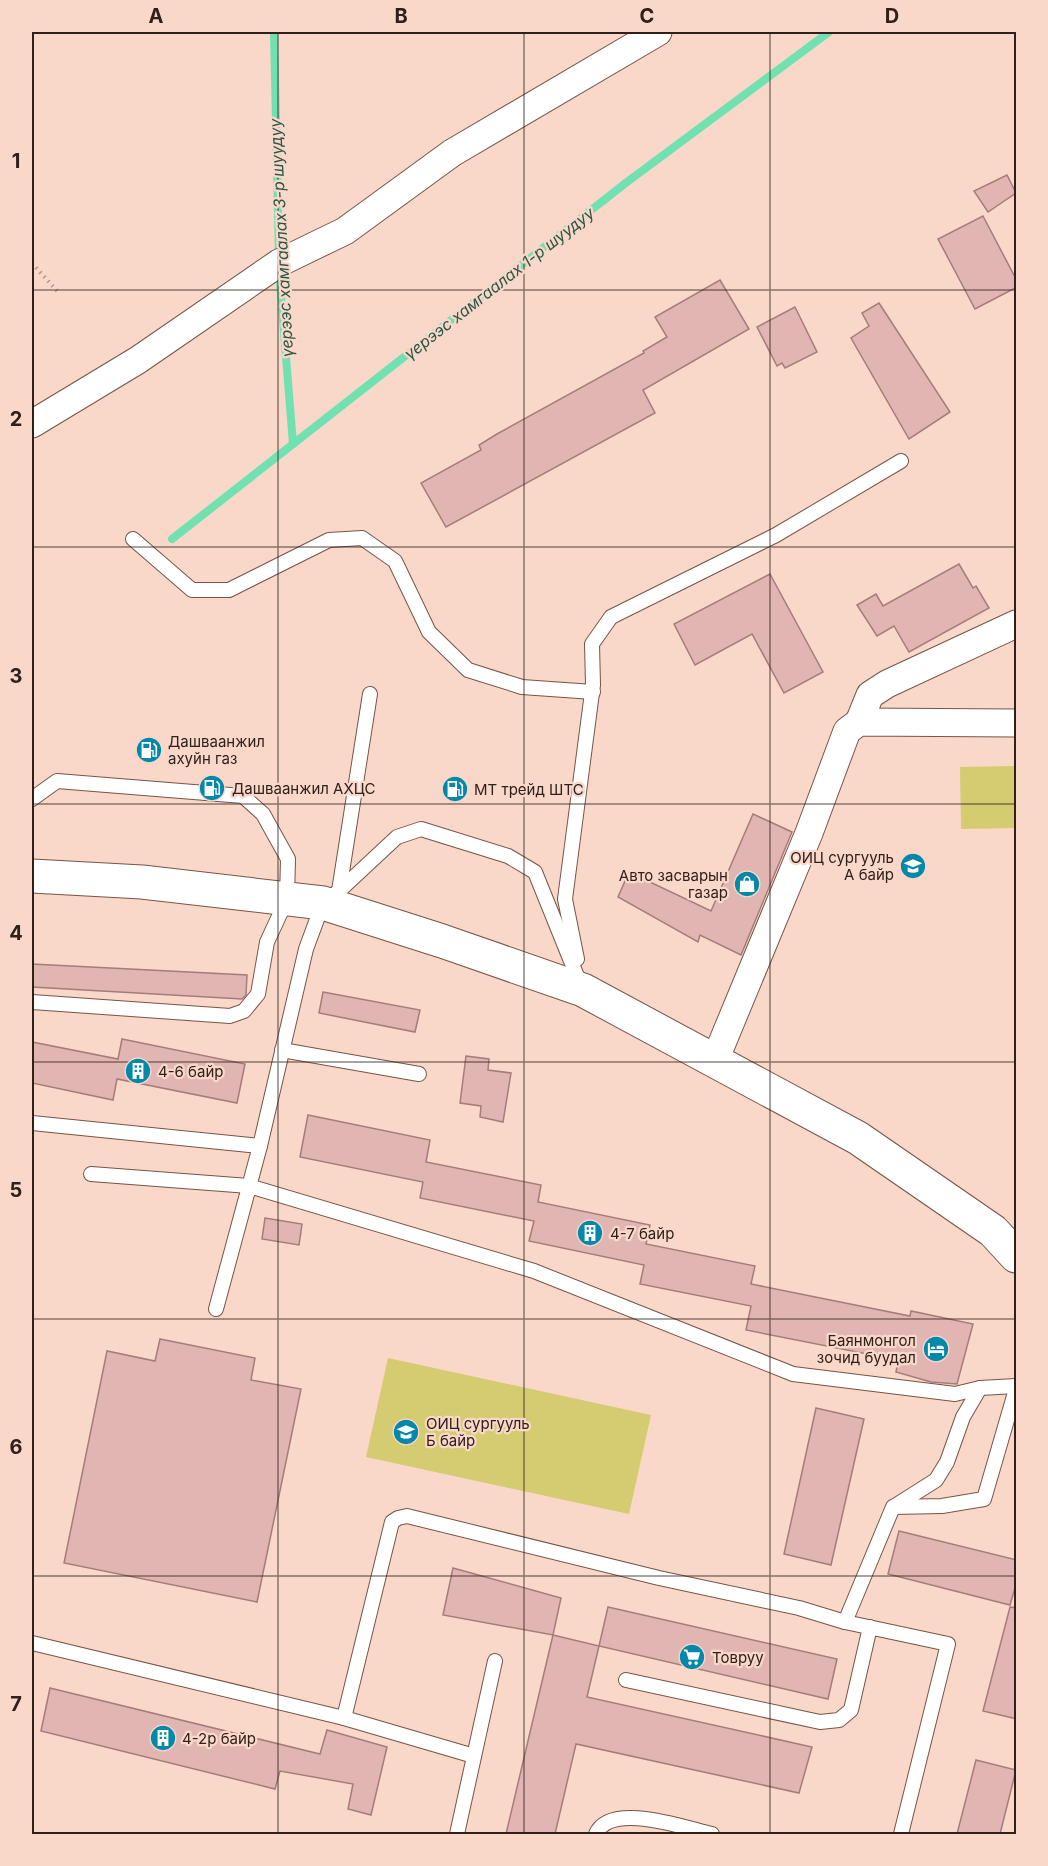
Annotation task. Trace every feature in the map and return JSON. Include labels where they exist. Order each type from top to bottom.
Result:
[{"type":"street","points":[[32,424],[138,360],[279,263],[345,231],[452,153],[658,32]]},
{"type":"street","points":[[715,1060],[809,833],[847,731],[859,722],[870,695],[886,684],[1017,624]]},
{"type":"street","points":[[859,722],[1017,723]]},
{"type":"street","points":[[32,876],[142,882],[287,899],[331,897],[442,941],[583,990],[858,1138],[993,1231],[1017,1256]]},
{"type":"lane","points":[[583,990],[565,899],[592,692],[592,644],[611,617],[777,536],[901,461]]},
{"type":"lane","points":[[132,539],[192,590],[229,590],[329,540],[362,538],[395,561],[429,632],[468,670],[522,687],[592,692]]},
{"type":"lane","points":[[216,1309],[260,1146],[306,949],[331,897],[370,694]]},
{"type":"lane","points":[[32,800],[57,781],[243,796],[263,814],[288,859],[287,899],[267,942],[258,994],[244,1011],[230,1016],[32,1002]]},
{"type":"lane","points":[[331,897],[397,837],[422,829],[508,856],[535,872],[583,990]]},
{"type":"lane","points":[[282,1050],[419,1074]]},
{"type":"lane","points":[[32,1123],[260,1146]]},
{"type":"lane","points":[[92,1174],[249,1186],[534,1271],[793,1374],[955,1394],[980,1388],[1017,1388],[984,1499],[942,1506],[893,1507]]},
{"type":"lane","points":[[845,1622],[893,1507],[936,1480],[947,1461],[963,1416],[980,1388]]},
{"type":"lane","points":[[344,1718],[392,1522],[406,1516],[659,1578],[799,1608],[845,1622],[948,1644],[901,1834]]},
{"type":"lane","points":[[626,1680],[820,1722],[839,1720],[851,1710],[870,1627]]},
{"type":"lane","points":[[32,1643],[344,1718],[474,1756]]},
{"type":"lane","points":[[457,1834],[495,1661]]},
{"type":"lane","points":[[596,1834],[598,1829],[609,1820],[637,1818],[712,1834]]},
{"type":"path","points":[[32,263],[58,292]]},
{"type":"shaded area","points":[[1016,766],[1016,828],[961,829],[960,767]]},
{"type":"shaded area","points":[[388,1358],[651,1415],[629,1514],[366,1457]]},
{"type":"building","points":[[1007,175],[1016,193],[988,212],[974,191]]},
{"type":"building","points":[[983,216],[1017,281],[1017,287],[975,309],[938,239]]},
{"type":"building","points":[[720,280],[749,329],[643,390],[655,413],[446,527],[421,483],[481,450],[479,445],[497,434],[644,353],[643,351],[667,337],[655,317]]},
{"type":"building","points":[[879,303],[950,412],[909,439],[851,338],[869,326],[862,313]]},
{"type":"building","points":[[795,307],[817,352],[785,368],[782,363],[777,366],[757,327]]},
{"type":"building","points":[[959,564],[973,588],[976,586],[989,608],[909,652],[894,626],[877,636],[857,605],[876,594],[883,606]]},
{"type":"building","points":[[770,574],[823,672],[784,693],[752,634],[695,665],[674,624]]},
{"type":"building","name":"Авто засварын газар","points":[[753,814],[792,832],[741,955],[700,935],[698,942],[618,897],[629,872],[711,911]]},
{"type":"building","points":[[32,964],[247,975],[246,995],[242,999],[32,987]]},
{"type":"building","points":[[323,992],[420,1010],[415,1032],[319,1013]]},
{"type":"building","name":"4-6 байр","points":[[122,1039],[245,1064],[237,1103],[117,1079],[113,1100],[32,1083],[32,1042],[118,1059]]},
{"type":"building","points":[[466,1056],[489,1059],[488,1070],[511,1073],[503,1122],[480,1117],[481,1106],[460,1103]]},
{"type":"building","name":"4-7 байр","points":[[308,1115],[430,1140],[426,1162],[541,1185],[538,1202],[650,1225],[646,1244],[755,1266],[751,1284],[910,1316],[911,1311],[973,1324],[957,1384],[931,1382],[896,1372],[898,1360],[746,1330],[751,1306],[640,1284],[644,1265],[529,1241],[534,1221],[420,1198],[423,1182],[300,1157]]},
{"type":"building","points":[[265,1218],[302,1224],[299,1245],[262,1239]]},
{"type":"building","points":[[160,1339],[255,1358],[251,1380],[301,1389],[257,1602],[64,1563],[107,1351],[155,1361]]},
{"type":"building","points":[[816,1408],[864,1419],[831,1565],[784,1554]]},
{"type":"building","points":[[899,1531],[1017,1560],[1017,1581],[1010,1605],[888,1574]]},
{"type":"building","points":[[453,1568],[561,1598],[553,1635],[443,1615]]},
{"type":"building","points":[[608,1607],[837,1659],[828,1699],[599,1646]]},
{"type":"building","points":[[1010,1607],[1017,1608],[1017,1719],[983,1711]]},
{"type":"building","points":[[553,1635],[599,1646],[587,1697],[812,1747],[799,1793],[576,1744],[555,1834],[506,1834]]},
{"type":"building","name":"4-2р байр","points":[[50,1688],[320,1754],[327,1730],[387,1747],[371,1815],[348,1809],[353,1784],[280,1771],[275,1789],[41,1731]]},
{"type":"building","points":[[976,1760],[1016,1770],[1000,1834],[957,1834]]},
{"type":"waterway","name":"үерээс хамгаалах 3-р шуудуу","points":[[274,32],[279,258]]},
{"type":"waterway","name":"үерээс хамгаалах 1-р шуудуу","points":[[172,539],[627,182],[829,32]]},
{"type":"waterway","name":"үерээс хамгаалах 3-р шуудуу","points":[[279,270],[293,444]]},
{"type":"place","name":"Дашваанжил ахуйн газ","points":[[149,750]]},
{"type":"place","name":"Дашваанжил АХЦС","points":[[212,788]]},
{"type":"place","name":"МТ трейд ШТС","points":[[455,789]]},
{"type":"place","name":"ОИЦ сургууль А байр","points":[[913,866]]},
{"type":"place","name":"Авто засварын газар","points":[[747,884]]},
{"type":"place","name":"4-6 байр","points":[[138,1071]]},
{"type":"place","name":"4-7 байр","points":[[590,1233]]},
{"type":"place","name":"Баянмонгол зочид буудал","points":[[936,1349]]},
{"type":"place","name":"ОИЦ сургууль Б байр","points":[[406,1432]]},
{"type":"place","name":"Товруу","points":[[692,1657]]},
{"type":"place","name":"4-2р байр","points":[[163,1738]]}]
